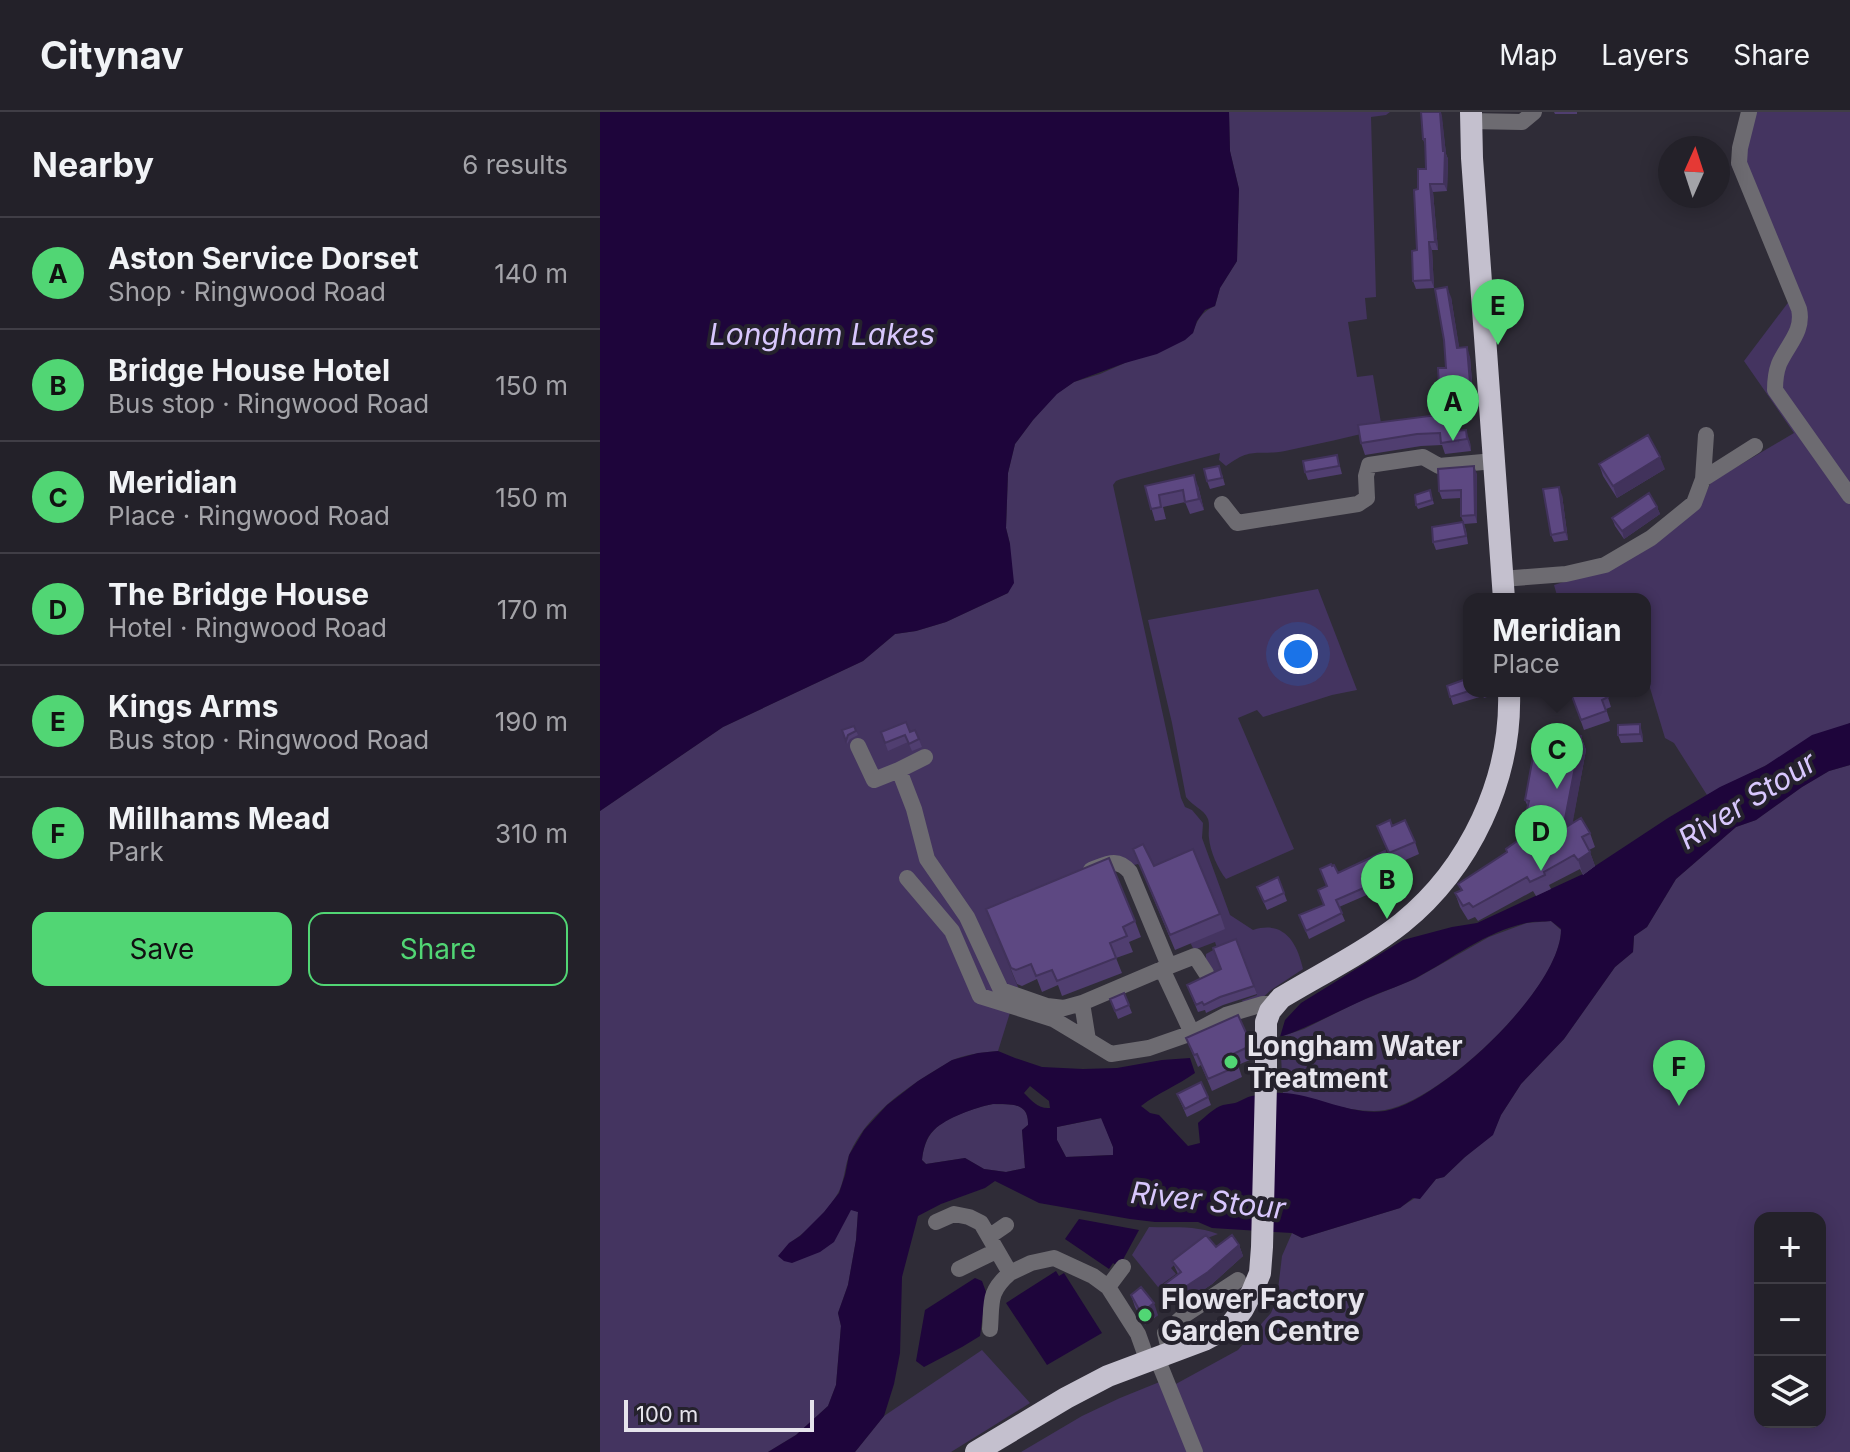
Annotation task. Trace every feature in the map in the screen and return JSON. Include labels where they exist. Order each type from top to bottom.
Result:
[{"type":"highway","points":[[1470,116],[1503,589]]},
{"type":"highway","points":[[976,1452],[1108,1376],[1204,1340],[1230,1326],[1243,1309],[1260,1273],[1265,1036],[1270,1011],[1281,998],[1400,925],[1430,898],[1459,861],[1485,813],[1499,776],[1507,741],[1509,697]]},
{"type":"street","points":[[1470,116],[1522,122],[1534,112]]},
{"type":"street","points":[[1749,112],[1739,163],[1801,318],[1799,330],[1780,361],[1775,375],[1775,390],[1850,496]]},
{"type":"street","points":[[1503,589],[1605,565],[1651,538],[1694,503],[1703,479],[1706,435]]},
{"type":"street","points":[[1703,479],[1755,446]]},
{"type":"street","points":[[1222,504],[1237,523],[1283,516],[1358,504],[1367,498],[1369,465],[1423,457],[1439,466],[1494,461]]},
{"type":"street","points":[[858,746],[874,780],[925,757]]},
{"type":"street","points":[[899,770],[914,809],[927,859],[977,919],[1001,990],[1047,1006],[1064,1008],[1195,956],[1206,973]]},
{"type":"street","points":[[1083,874],[1111,862],[1125,866],[1130,872],[1192,1033]]},
{"type":"street","points":[[907,878],[952,931],[980,996],[1053,1019],[1111,1054],[1149,1048],[1192,1033],[1234,1013],[1263,1004],[1276,1004]]},
{"type":"street","points":[[1082,1003],[1088,1040]]},
{"type":"street","points":[[1234,1013],[1256,1024],[1265,1036]]},
{"type":"street","points":[[936,1222],[954,1214],[981,1223],[1010,1273]]},
{"type":"street","points":[[959,1269],[993,1244],[1006,1225]]},
{"type":"street","points":[[990,1329],[996,1285],[1010,1273],[1031,1263],[1054,1258],[1079,1267],[1108,1287],[1138,1334],[1158,1358],[1195,1452]]},
{"type":"street","points":[[1108,1287],[1123,1267]]},
{"type":"street","points":[[1158,1358],[1165,1333],[1186,1314],[1238,1280]]},
{"type":"shaded area","points":[[1229,112],[1390,112],[1371,117],[1376,297],[1365,298],[1367,319],[1348,322],[1357,377],[1373,375],[1382,429],[1285,451],[1249,454],[1226,466],[1219,460],[1220,453],[1121,479],[1113,485],[1181,798],[1185,807],[1192,810],[1203,823],[1202,838],[1230,915],[1253,930],[1273,928],[1281,931],[1293,942],[1303,969],[1260,1000],[1241,1001],[1257,995],[1252,980],[1211,969],[1206,954],[1217,948],[1215,942],[1194,950],[1159,881],[1138,864],[1113,870],[991,921],[1018,987],[998,1051],[952,1060],[909,1087],[886,1106],[857,1140],[848,1157],[840,1189],[831,1204],[811,1226],[789,1243],[851,1209],[858,1212],[848,1285],[838,1313],[841,1326],[836,1385],[828,1406],[796,1435],[768,1452],[600,1452],[600,811],[723,727],[863,661],[895,634],[946,622],[1008,593],[1008,473],[1015,444],[1056,394],[1074,382],[1100,374],[1193,333],[1201,316],[1215,306],[1220,288],[1237,261],[1239,189],[1230,151]]},
{"type":"shaded area","points":[[1742,112],[1850,112],[1850,723],[1707,795],[1674,743],[1665,738],[1651,691],[1651,593],[1556,593],[1554,585],[1585,575],[1702,501],[1711,482],[1794,433],[1744,361],[1790,300],[1731,164],[1743,119]]},
{"type":"shaded area","points":[[1318,589],[1357,690],[1263,717],[1257,710],[1238,718],[1294,849],[1226,879],[1211,848],[1208,819],[1186,797],[1148,620]]},
{"type":"shaded area","points":[[1850,765],[1850,1452],[1201,1452],[1174,1385],[1238,1350],[1271,1313],[1277,1298],[1282,1256],[1292,1233],[1302,1238],[1400,1208],[1424,1192],[1436,1179],[1444,1177],[1492,1135],[1521,1084],[1564,1039],[1615,967],[1633,952],[1634,936],[1647,927],[1676,879],[1736,827],[1756,820],[1829,771]]},
{"type":"shaded area","points":[[1551,921],[1561,930],[1556,954],[1541,981],[1494,1038],[1436,1086],[1409,1102],[1374,1111],[1283,1093],[1280,1037],[1415,979],[1489,937],[1527,923]]},
{"type":"shaded area","points":[[993,1104],[1017,1106],[1025,1112],[1028,1125],[1022,1130],[1025,1168],[1006,1172],[984,1169],[965,1158],[926,1164],[922,1160],[931,1133],[945,1121]]},
{"type":"shaded area","points":[[1102,1118],[1113,1155],[1066,1157],[1057,1140],[1057,1127]]},
{"type":"shaded area","points":[[1149,1227],[1192,1228],[1218,1234],[1202,1240],[1171,1268],[1176,1274],[1158,1287],[1132,1255]]},
{"type":"shaded area","points":[[982,1350],[1030,1403],[951,1452],[855,1452],[884,1416]]},
{"type":"shaded area","points":[[1162,1381],[1192,1452],[1021,1452],[1082,1416]]},
{"type":"water","name":"Longham Lakes","points":[[600,112],[1229,112],[1230,151],[1239,189],[1237,261],[1220,288],[1215,306],[1205,310],[1193,333],[1157,354],[1074,382],[1057,394],[1015,444],[1008,473],[1006,528],[1014,583],[1008,593],[946,622],[895,634],[863,661],[723,727],[600,811]]},
{"type":"water","name":"River Stour","points":[[1850,723],[1850,765],[1829,771],[1756,820],[1736,827],[1676,879],[1647,927],[1634,936],[1633,952],[1615,967],[1564,1039],[1521,1084],[1501,1115],[1493,1135],[1444,1177],[1436,1179],[1420,1199],[1413,1198],[1400,1208],[1302,1238],[1292,1233],[1212,1228],[1198,1222],[1130,1219],[1039,1203],[995,1181],[918,1216],[902,1277],[900,1353],[894,1384],[884,1416],[855,1452],[768,1452],[796,1435],[828,1406],[836,1385],[841,1326],[838,1313],[848,1285],[858,1212],[851,1210],[834,1242],[820,1252],[792,1263],[778,1256],[824,1212],[839,1193],[849,1155],[864,1130],[887,1105],[918,1081],[952,1060],[998,1051],[1042,1067],[1083,1069],[1117,1068],[1190,1058],[1195,1073],[1141,1106],[1159,1115],[1188,1146],[1200,1143],[1198,1123],[1210,1112],[1256,1095],[1295,1094],[1372,1112],[1408,1103],[1465,1065],[1520,1010],[1542,981],[1556,953],[1561,929],[1551,921],[1511,927],[1483,939],[1416,978],[1280,1037],[1285,1020],[1301,1003],[1403,940],[1477,923],[1583,874],[1668,818],[1720,787],[1765,766],[1812,735]],"holes":[[[1030,1086],[1049,1101],[1050,1108],[1039,1106],[1024,1093]],[[993,1104],[1022,1108],[1028,1125],[1022,1130],[1025,1168],[1006,1172],[984,1169],[965,1158],[926,1164],[922,1160],[927,1140],[934,1130],[970,1110]],[[1101,1118],[1113,1147],[1113,1155],[1066,1157],[1057,1140],[1057,1127]]]},
{"type":"water","points":[[1079,1219],[1139,1230],[1119,1267],[1113,1263],[1109,1269],[1065,1239]]},
{"type":"water","points":[[1056,1271],[1059,1276],[1064,1273],[1102,1333],[1047,1365],[1006,1303]]},
{"type":"water","points":[[975,1278],[982,1281],[986,1292],[980,1336],[924,1367],[916,1361],[925,1310]]},
{"type":"building","points":[[1421,112],[1440,112],[1445,151],[1444,184],[1430,184],[1435,242],[1429,242],[1431,280],[1413,281],[1412,251],[1417,250],[1414,190],[1418,189],[1418,169],[1426,169]]},
{"type":"building","points":[[1447,287],[1457,348],[1467,347],[1470,383],[1439,386],[1438,368],[1446,368],[1435,289]]},
{"type":"building","points":[[1453,413],[1455,431],[1466,430],[1467,439],[1441,443],[1440,433],[1361,443],[1358,425]]},
{"type":"building","points":[[1648,435],[1660,457],[1613,486],[1599,464]]},
{"type":"building","points":[[1337,455],[1339,466],[1305,472],[1303,461]]},
{"type":"building","points":[[1219,466],[1222,478],[1207,481],[1204,469]]},
{"type":"building","points":[[1474,466],[1475,515],[1461,516],[1461,490],[1439,491],[1438,469]]},
{"type":"building","points":[[1194,475],[1199,499],[1185,502],[1183,490],[1159,495],[1161,507],[1151,509],[1145,486]]},
{"type":"building","points":[[1559,487],[1565,532],[1551,535],[1543,489]]},
{"type":"building","points":[[1430,490],[1432,500],[1416,505],[1415,495]]},
{"type":"building","points":[[1649,493],[1657,507],[1622,531],[1612,518]]},
{"type":"building","points":[[1463,522],[1466,536],[1433,542],[1432,527]]},
{"type":"building","points":[[1463,680],[1463,693],[1450,697],[1447,686]]},
{"type":"building","points":[[1572,697],[1608,697],[1602,700],[1606,711],[1581,720]]},
{"type":"building","points":[[906,722],[910,732],[915,730],[919,739],[909,744],[905,735],[885,743],[881,732]]},
{"type":"building","points":[[1640,724],[1640,734],[1618,735],[1618,725]]},
{"type":"building","points":[[854,726],[856,731],[848,735],[846,741],[842,730]]},
{"type":"building","points":[[1568,733],[1581,736],[1563,829],[1581,818],[1590,833],[1582,837],[1590,852],[1578,860],[1574,855],[1530,882],[1527,877],[1473,907],[1469,903],[1463,906],[1455,893],[1462,890],[1458,884],[1507,852],[1506,849],[1520,839],[1529,801],[1525,800],[1535,746],[1554,749],[1556,742],[1566,744]]},
{"type":"building","points":[[1390,820],[1392,826],[1405,820],[1415,842],[1389,853],[1377,826]]},
{"type":"building","points":[[1143,844],[1154,866],[1193,849],[1220,914],[1170,935],[1133,849]]},
{"type":"building","points":[[1385,851],[1390,866],[1362,877],[1366,887],[1336,900],[1342,913],[1306,931],[1299,915],[1324,905],[1318,890],[1327,886],[1320,869],[1331,864],[1338,873]]},
{"type":"building","points":[[1109,858],[1135,921],[1123,927],[1127,936],[1110,943],[1116,958],[1057,981],[1052,970],[1036,976],[1031,964],[1016,970],[1011,968],[986,909]]},
{"type":"building","points":[[1278,877],[1284,893],[1264,902],[1257,887]]},
{"type":"building","points":[[1236,939],[1254,986],[1204,1005],[1202,1002],[1196,1005],[1187,985],[1221,969],[1213,948]]},
{"type":"building","points":[[1124,993],[1129,1005],[1115,1011],[1110,999]]},
{"type":"building","points":[[1238,1015],[1248,1037],[1248,1047],[1233,1054],[1238,1066],[1208,1079],[1186,1038]]},
{"type":"building","points":[[1201,1082],[1208,1097],[1185,1109],[1177,1094]]},
{"type":"building","points":[[1206,1235],[1216,1247],[1232,1235],[1239,1245],[1208,1272],[1173,1295],[1165,1284],[1181,1272],[1172,1261]]},
{"type":"building","points":[[1141,1287],[1154,1303],[1141,1313],[1131,1295]]},
{"type":"place","name":"Kings Arms","points":[[1498,345]]},
{"type":"place","name":"Aston Service Dorset","points":[[1453,441]]},
{"type":"place","name":"Meridian","points":[[1557,789]]},
{"type":"place","name":"The Bridge House","points":[[1541,871]]},
{"type":"place","name":"Bridge House Hotel","points":[[1387,919]]},
{"type":"place","name":"Longham Water Treatment","points":[[1231,1062]]},
{"type":"place","name":"Millhams Mead","points":[[1679,1106]]},
{"type":"place","name":"Flower Factory Garden Centre","points":[[1145,1315]]}]
